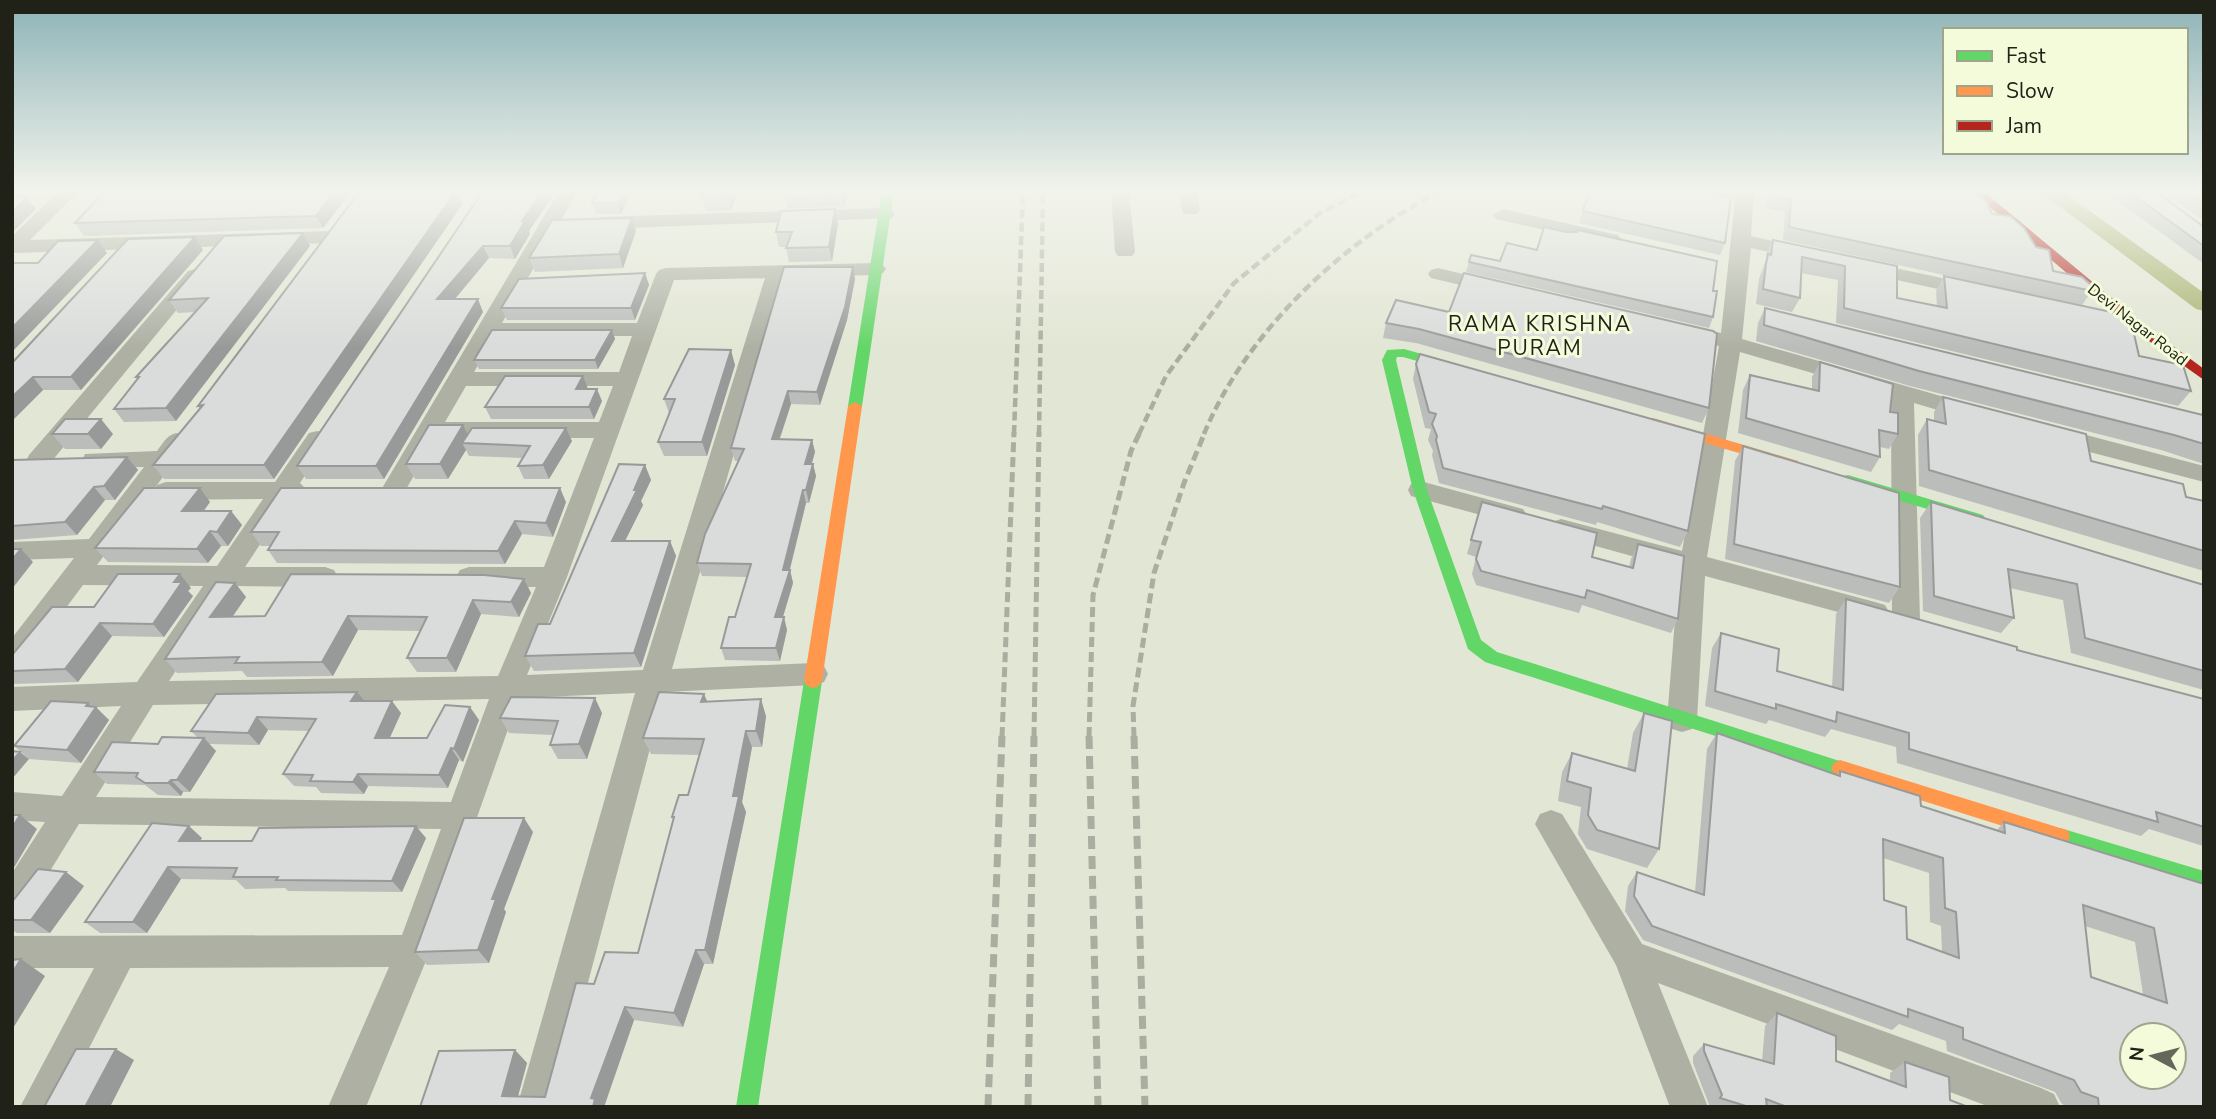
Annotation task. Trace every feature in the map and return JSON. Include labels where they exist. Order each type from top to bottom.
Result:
[{"type":"street","points":[[12,247],[124,243]]},
{"type":"street","points":[[112,263],[130,243]]},
{"type":"street","points":[[38,461],[222,243]]},
{"type":"street","points":[[314,259],[326,243]]},
{"type":"street","points":[[393,490],[539,243]]},
{"type":"street","points":[[747,1107],[880,243]]},
{"type":"street","points":[[1124,243],[1125,252]]},
{"type":"street","points":[[1682,720],[1693,563],[1736,308],[1733,266],[1741,243]]},
{"type":"street","points":[[1756,243],[2001,297]]},
{"type":"street","name":"Devi Nagar Road","points":[[2033,243],[2204,376]]},
{"type":"street","points":[[639,276],[876,269]]},
{"type":"street","points":[[536,1107],[653,681],[777,271]]},
{"type":"street","points":[[347,1107],[413,951],[508,687],[554,577],[666,274]]},
{"type":"street","points":[[1438,274],[1517,293]]},
{"type":"street","points":[[516,282],[543,280]]},
{"type":"street","points":[[1736,308],[1763,315]]},
{"type":"street","points":[[2096,317],[2137,326]]},
{"type":"street","points":[[1663,327],[1729,342],[1902,394],[1993,418]]},
{"type":"street","points":[[488,329],[646,330]]},
{"type":"street","points":[[1485,376],[1404,353],[1392,353],[1389,360],[1420,491],[1475,644],[1490,657],[1682,720],[2204,880]]},
{"type":"street","points":[[459,379],[627,379]]},
{"type":"street","points":[[1902,394],[1906,620]]},
{"type":"street","points":[[1633,417],[1994,523]]},
{"type":"street","points":[[12,902],[145,693],[328,421]]},
{"type":"street","points":[[12,659],[188,426]]},
{"type":"street","points":[[2033,429],[2204,474]]},
{"type":"street","points":[[428,430],[608,430]]},
{"type":"street","points":[[12,461],[163,459]]},
{"type":"street","points":[[139,491],[323,490]]},
{"type":"street","points":[[365,490],[420,490]]},
{"type":"street","points":[[558,490],[586,490]]},
{"type":"street","points":[[1420,491],[1932,628]]},
{"type":"street","points":[[12,551],[96,548]]},
{"type":"street","points":[[75,575],[347,578]]},
{"type":"street","points":[[443,577],[554,577]]},
{"type":"street","points":[[12,699],[145,693],[508,687],[814,674]]},
{"type":"street","points":[[12,807],[461,816]]},
{"type":"street","points":[[1551,824],[1630,956],[1689,1107]]},
{"type":"street","points":[[12,952],[413,951]]},
{"type":"street","points":[[39,1107],[121,953]]},
{"type":"street","points":[[1630,956],[2041,1107]]},
{"type":"building","points":[[56,243],[95,243],[12,328],[12,263],[38,263]]},
{"type":"building","points":[[124,243],[189,243],[71,377],[33,377],[12,397],[12,363]]},
{"type":"building","points":[[218,243],[295,243],[166,408],[114,409],[139,377],[136,377],[208,298],[169,300]]},
{"type":"building","points":[[321,243],[419,243],[264,465],[153,465],[203,405],[198,406]]},
{"type":"building","points":[[448,243],[512,243],[510,246],[483,246],[437,299],[478,299],[376,466],[297,466]]},
{"type":"building","points":[[538,243],[623,243],[619,254],[529,258]]},
{"type":"building","points":[[788,243],[830,243],[829,247],[786,248]]},
{"type":"building","points":[[1507,243],[1537,250],[1539,243],[1637,243],[1717,261],[1713,291],[1717,291],[1713,317],[1469,262],[1471,255],[1500,261]]},
{"type":"building","points":[[1773,243],[1788,243],[1897,266],[1897,298],[1947,308],[1944,276],[2130,316],[2139,356],[2183,365],[2191,391],[1844,308],[1845,266],[1802,257],[1800,298],[1763,289],[1768,254],[1771,255]]},
{"type":"building","points":[[1866,243],[2034,243],[2036,247],[2049,250],[2053,271],[2082,277],[2090,284],[2092,291]]},
{"type":"building","points":[[784,267],[853,267],[845,307],[817,392],[788,391],[772,439],[812,440],[805,464],[813,464],[806,490],[803,490],[783,570],[790,570],[775,617],[784,617],[776,648],[721,648],[729,617],[735,617],[751,564],[697,563],[705,534],[744,449],[731,448]]},
{"type":"building","points":[[645,273],[631,308],[501,308],[519,279]]},
{"type":"building","points":[[1464,273],[1713,331],[1717,334],[1709,408],[1419,329],[1386,323],[1396,300],[1449,312]]},
{"type":"building","points":[[1765,308],[2203,415],[2204,444],[1919,371],[1764,325]]},
{"type":"building","points":[[492,330],[612,330],[595,360],[474,360]]},
{"type":"building","points":[[689,349],[731,350],[702,442],[658,442],[675,399],[664,399]]},
{"type":"building","points":[[1420,354],[1705,434],[1688,531],[1603,506],[1602,509],[1443,468],[1432,424],[1436,414],[1429,412],[1416,364]]},
{"type":"building","points":[[1820,362],[1893,384],[1890,412],[1898,413],[1898,434],[1879,430],[1880,457],[1746,418],[1750,375],[1819,391]]},
{"type":"building","points":[[505,376],[583,376],[576,389],[597,389],[589,407],[485,407]]},
{"type":"building","points":[[1943,397],[2086,434],[2091,461],[2183,484],[2186,497],[2204,501],[2204,551],[1929,470],[1927,419],[1946,424]]},
{"type":"building","points":[[65,419],[101,419],[88,434],[52,434]]},
{"type":"building","points":[[429,425],[463,425],[440,464],[406,464]]},
{"type":"building","points":[[472,428],[566,428],[543,465],[518,466],[530,446],[462,443]]},
{"type":"building","points":[[1743,446],[1899,493],[1900,587],[1734,544]]},
{"type":"building","points":[[127,457],[104,486],[94,487],[65,522],[12,526],[12,460]]},
{"type":"building","points":[[619,464],[645,465],[634,490],[637,490],[612,541],[670,541],[634,653],[525,656],[538,624],[550,624]]},
{"type":"building","points":[[144,488],[200,488],[182,511],[231,511],[217,532],[210,531],[197,549],[95,548]]},
{"type":"building","points":[[281,488],[560,488],[546,523],[515,521],[498,551],[268,550],[279,532],[251,532]]},
{"type":"building","points":[[1482,502],[1597,533],[1592,557],[1633,568],[1638,544],[1684,556],[1678,619],[1587,590],[1585,598],[1481,571],[1476,559],[1481,542],[1471,540]]},
{"type":"building","points":[[1931,502],[2204,585],[2204,671],[2085,638],[2077,584],[2008,569],[2014,618],[1934,596]]},
{"type":"building","points":[[12,549],[21,549],[12,560]]},
{"type":"building","points":[[118,574],[180,574],[174,582],[182,582],[153,624],[100,623],[65,669],[12,671],[12,655],[52,607],[94,607]]},
{"type":"building","points":[[291,574],[484,575],[524,579],[511,602],[473,600],[447,658],[407,658],[427,617],[348,616],[322,662],[235,663],[239,657],[165,659],[216,582],[235,583],[210,617],[265,616]]},
{"type":"building","points":[[1846,599],[2017,647],[2017,650],[2204,699],[2204,827],[2156,812],[2158,822],[1909,749],[1909,733],[1837,712],[1836,722],[1776,704],[1776,709],[1715,691],[1721,633],[1779,649],[1777,671],[1843,690]]},
{"type":"building","points":[[357,692],[351,701],[392,701],[375,738],[427,738],[445,705],[470,707],[454,749],[451,748],[439,775],[358,774],[353,782],[310,781],[313,775],[283,774],[316,719],[257,717],[248,733],[191,731],[216,694]]},
{"type":"building","points":[[659,692],[704,694],[701,702],[761,699],[756,731],[746,731],[733,796],[739,796],[705,950],[696,950],[674,1013],[625,1007],[591,1098],[595,1099],[593,1107],[420,1107],[439,1051],[515,1050],[502,1096],[545,1097],[576,983],[594,984],[605,952],[638,953],[672,817],[679,795],[688,795],[704,739],[643,738]]},
{"type":"building","points":[[511,697],[595,698],[579,744],[550,745],[558,721],[500,718]]},
{"type":"building","points":[[51,701],[88,703],[86,706],[96,707],[67,750],[14,746]]},
{"type":"building","points":[[1644,713],[1672,721],[1659,849],[1597,830],[1588,815],[1591,788],[1567,781],[1572,753],[1635,771]]},
{"type":"building","points":[[1717,733],[1840,776],[1840,771],[1920,796],[1921,806],[2005,833],[2004,822],[2204,884],[2204,1107],[2099,1107],[2098,1098],[2081,1092],[2074,1080],[1963,1039],[1963,1028],[1908,1009],[1908,1017],[1652,926],[1634,896],[1637,872],[1704,895]],"holes":[[[1883,839],[1943,858],[1945,908],[1956,912],[1959,958],[1907,939],[1906,907],[1884,900]],[[2083,905],[2154,928],[2167,1003],[2091,977]]]},
{"type":"building","points":[[162,737],[204,738],[177,780],[168,783],[145,783],[136,777],[138,773],[94,772],[112,742],[158,744]]},
{"type":"building","points":[[12,751],[20,752],[12,761]]},
{"type":"building","points":[[12,815],[20,815],[12,828]]},
{"type":"building","points":[[464,818],[524,818],[492,899],[496,899],[478,950],[415,952]]},
{"type":"building","points":[[152,823],[189,826],[179,841],[252,841],[259,828],[416,826],[392,881],[276,880],[278,877],[233,877],[237,868],[168,867],[133,922],[85,922]]},
{"type":"building","points":[[38,869],[66,872],[31,920],[12,920],[12,902]]},
{"type":"building","points":[[21,959],[12,973],[12,960]]},
{"type":"building","points":[[1777,1013],[1836,1036],[1836,1061],[1906,1087],[1905,1062],[1949,1077],[1950,1100],[1968,1107],[1787,1107],[1766,1099],[1767,1107],[1749,1107],[1720,1098],[1722,1095],[1704,1051],[1704,1044],[1774,1064]]},
{"type":"building","points":[[76,1049],[116,1049],[85,1107],[44,1107]]},
{"type":"waterway","points":[[2121,243],[2204,304]]},
{"type":"railway","points":[[1014,434],[1021,243]]},
{"type":"railway","points":[[1039,434],[1042,243]]},
{"type":"railway","points":[[1139,434],[1166,376],[1234,283],[1283,243]]},
{"type":"railway","points":[[1204,434],[1222,396],[1272,325],[1302,293],[1359,243]]},
{"type":"railway","points":[[1002,737],[1014,432]]},
{"type":"railway","points":[[1034,737],[1039,432]]},
{"type":"railway","points":[[1089,737],[1093,595],[1131,451],[1140,432]]},
{"type":"railway","points":[[1134,737],[1133,706],[1154,573],[1184,483],[1205,432]]},
{"type":"railway","points":[[988,1107],[1002,736]]},
{"type":"railway","points":[[1028,1107],[1034,736]]},
{"type":"railway","points":[[1134,736],[1145,1107]]},
{"type":"railway","points":[[1089,737],[1098,1107]]},
{"type":"traffic: fast","points":[[855,406],[880,243]]},
{"type":"traffic: fast","points":[[1470,372],[1404,353],[1392,353],[1389,360],[1420,490],[1474,644],[1491,657],[1840,768]]},
{"type":"traffic: fast","points":[[1848,480],[1978,519]]},
{"type":"traffic: fast","points":[[747,1107],[813,681]]},
{"type":"traffic: fast","points":[[2060,836],[2204,880]]},
{"type":"traffic: slow","points":[[813,681],[855,406]]},
{"type":"traffic: slow","points":[[1653,423],[1793,464]]},
{"type":"traffic: slow","points":[[1840,768],[2060,836]]},
{"type":"traffic: jam","points":[[2038,243],[2137,326],[2204,376]]},
{"type":"district","name":"RAMA KRISHNA PURAM","points":[[1540,336]]}]
